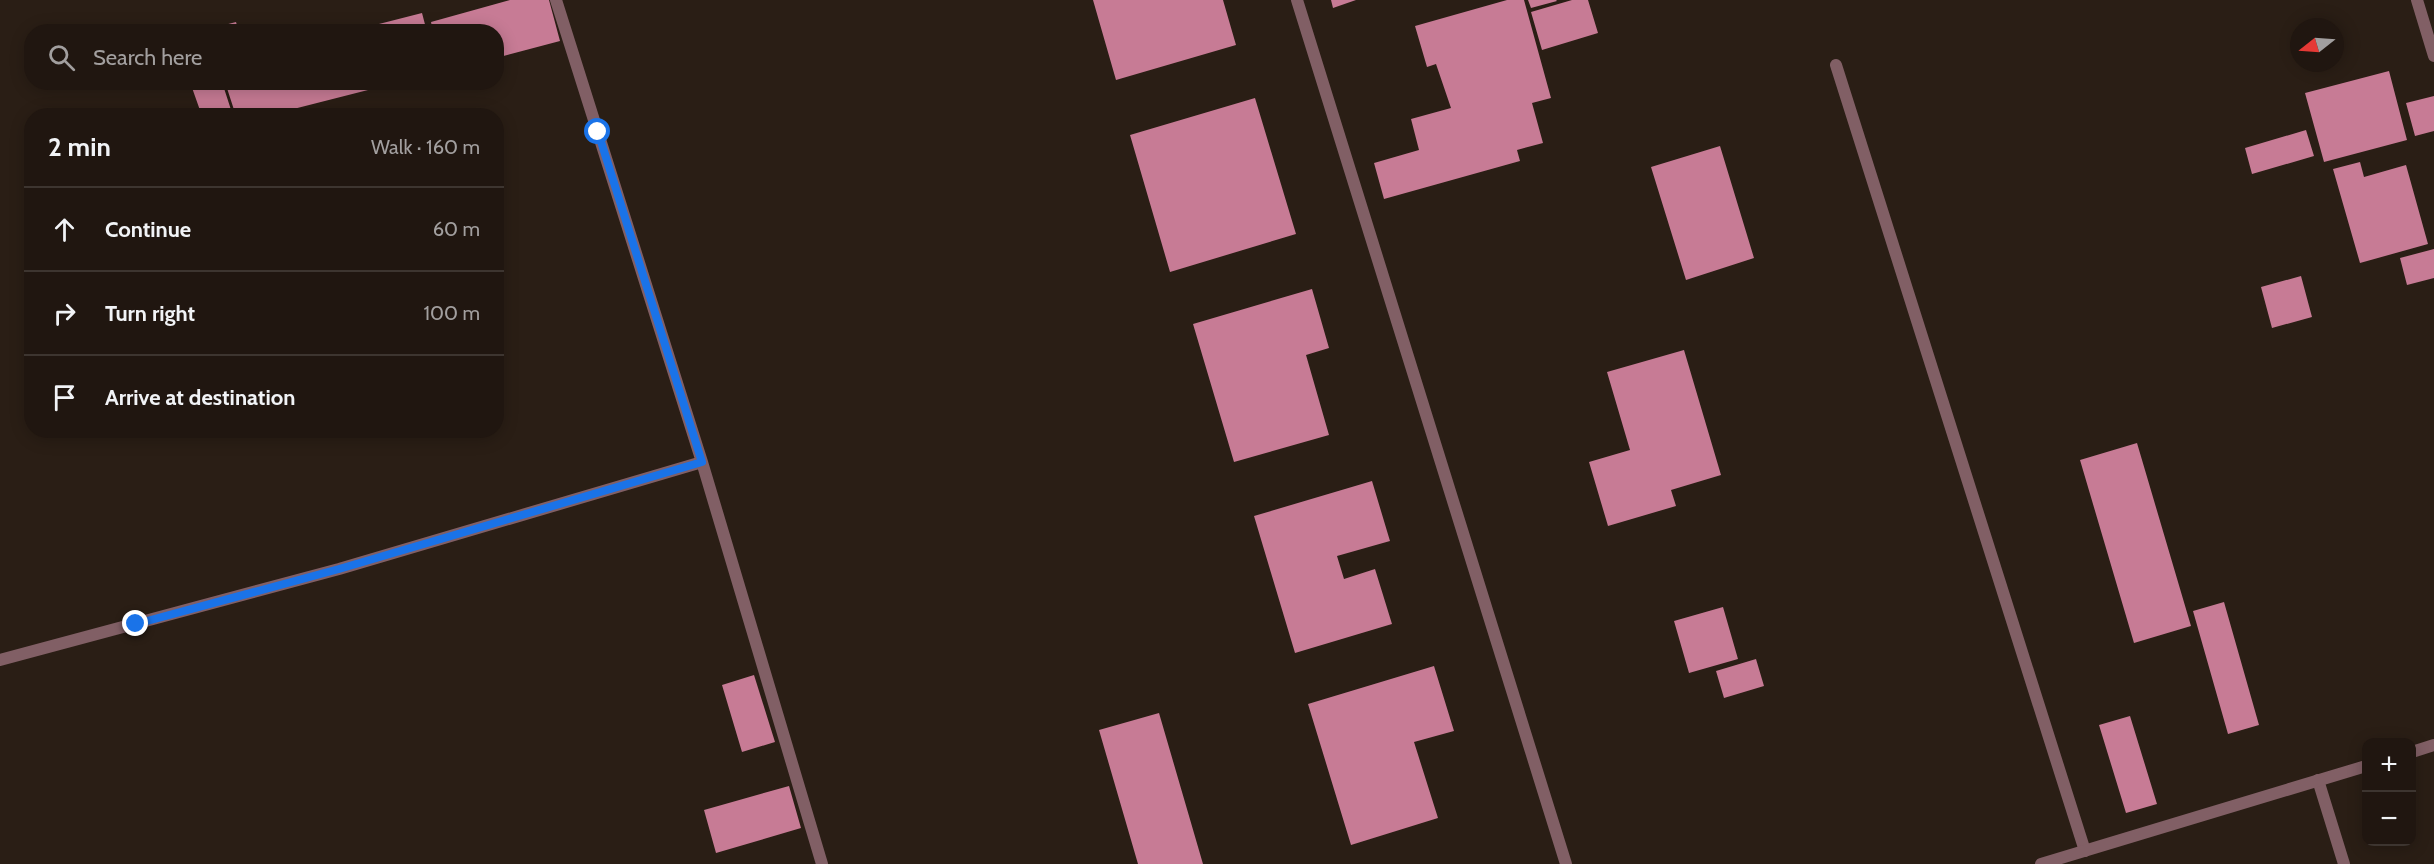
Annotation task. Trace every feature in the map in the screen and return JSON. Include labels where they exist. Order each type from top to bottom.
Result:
[{"type":"street","points":[[556,0],[702,462],[822,864]]},
{"type":"street","points":[[1297,0],[1566,864]]},
{"type":"street","points":[[2417,0],[2434,56]]},
{"type":"street","points":[[1836,65],[2085,851]]},
{"type":"street","points":[[0,660],[339,569],[702,462]]},
{"type":"street","points":[[2416,751],[2434,746]]},
{"type":"street","points":[[2041,864],[2362,767]]},
{"type":"street","points":[[2318,780],[2344,864]]},
{"type":"building","points":[[510,0],[549,0],[560,41],[504,56],[504,24],[431,24],[431,22]]},
{"type":"building","points":[[1093,0],[1223,0],[1236,45],[1116,80]]},
{"type":"building","points":[[1331,0],[1356,0],[1333,8]]},
{"type":"building","points":[[1507,0],[1524,0],[1551,98],[1532,103],[1543,143],[1517,150],[1520,161],[1384,199],[1374,163],[1419,150],[1411,119],[1451,108],[1436,64],[1427,67],[1415,26]]},
{"type":"building","points":[[1528,0],[1556,0],[1557,1],[1531,8]]},
{"type":"building","points":[[1572,0],[1588,0],[1598,33],[1542,50],[1531,12]]},
{"type":"building","points":[[422,13],[425,24],[379,24]]},
{"type":"building","points":[[2389,71],[2407,140],[2324,162],[2305,93]]},
{"type":"building","points":[[193,90],[225,90],[230,108],[199,108]]},
{"type":"building","points":[[228,90],[368,90],[297,108],[233,108]]},
{"type":"building","points":[[2434,96],[2434,131],[2415,136],[2406,103]]},
{"type":"building","points":[[1255,98],[1296,234],[1170,272],[1130,135]]},
{"type":"building","points":[[2306,130],[2314,156],[2252,174],[2245,148]]},
{"type":"building","points":[[1720,146],[1754,258],[1686,280],[1651,167]]},
{"type":"building","points":[[2360,162],[2364,177],[2406,165],[2428,244],[2360,263],[2333,169]]},
{"type":"building","points":[[2434,249],[2434,278],[2407,285],[2400,258]]},
{"type":"building","points":[[2301,276],[2312,317],[2272,328],[2261,287]]},
{"type":"building","points":[[1312,289],[1329,348],[1306,355],[1329,435],[1234,462],[1193,324]]},
{"type":"building","points":[[1684,350],[1721,475],[1671,490],[1676,506],[1608,526],[1589,462],[1630,450],[1607,372]]},
{"type":"building","points":[[2137,443],[2191,626],[2134,643],[2080,460]]},
{"type":"building","points":[[1372,481],[1390,541],[1337,556],[1344,579],[1375,569],[1392,624],[1295,653],[1254,516]]},
{"type":"building","points":[[2224,602],[2259,725],[2228,734],[2193,611]]},
{"type":"building","points":[[1723,607],[1738,659],[1689,673],[1674,621]]},
{"type":"building","points":[[1756,659],[1764,686],[1724,698],[1716,671]]},
{"type":"building","points":[[1434,666],[1454,731],[1414,742],[1438,818],[1351,845],[1308,704]]},
{"type":"building","points":[[754,675],[775,742],[742,752],[722,685]]},
{"type":"building","points":[[1159,713],[1203,864],[1138,864],[1099,730]]},
{"type":"building","points":[[2130,716],[2157,804],[2126,813],[2099,725]]},
{"type":"building","points":[[789,786],[801,828],[716,853],[704,810]]},
{"type":"route","points":[[136,624],[339,569],[702,462],[598,132]]}]
